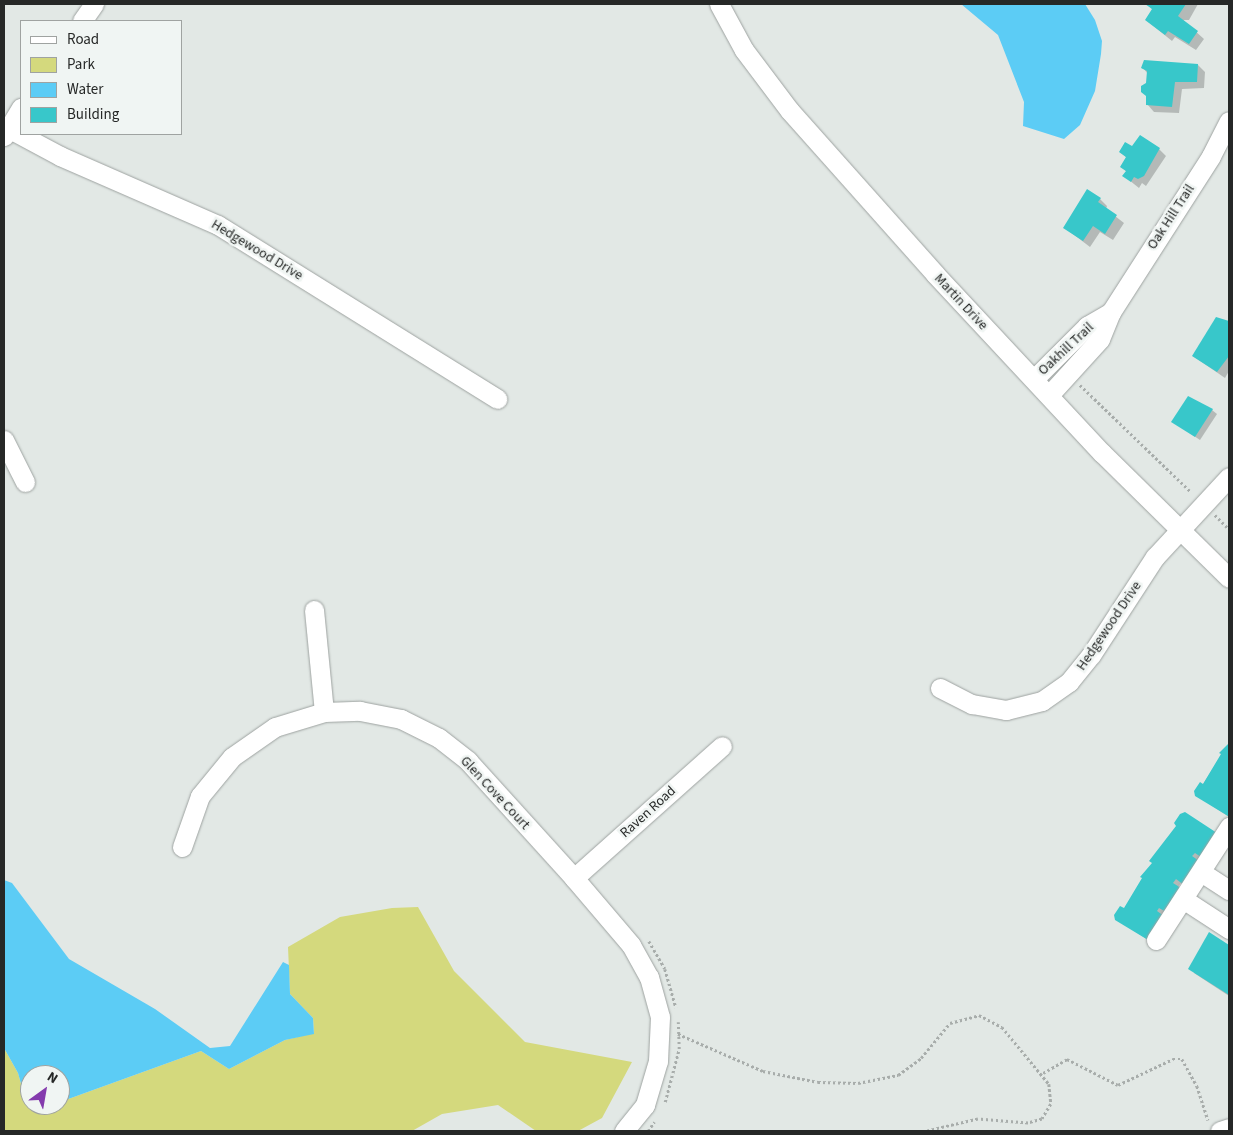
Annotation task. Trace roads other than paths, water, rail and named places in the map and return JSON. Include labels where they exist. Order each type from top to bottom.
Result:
[{"type":"street","points":[[83,20],[93,4]]},
{"type":"street","name":"Martin Drive","points":[[719,4],[744,50],[790,110],[934,274],[1035,378],[1102,453],[1229,578]]},
{"type":"street","points":[[5,130],[20,109]]},
{"type":"street","name":"Oak Hill Trail","points":[[1111,312],[1211,156],[1229,121]]},
{"type":"street","name":"Hedgewood Drive","points":[[5,130],[218,225],[497,399]]},
{"type":"street","name":"Oakhill Trail","points":[[1035,378],[1087,326],[1111,312]]},
{"type":"street","name":"Oakhill Trail","points":[[1050,394],[1100,339],[1111,312]]},
{"type":"street","points":[[4,440],[25,482]]},
{"type":"street","name":"Hedgewood Drive","points":[[940,688],[972,704],[1006,710],[1042,701],[1070,682],[1091,655],[1155,557],[1229,477]]},
{"type":"street","points":[[314,610],[324,712]]},
{"type":"street","name":"Glen Cove Court","points":[[182,846],[200,796],[232,757],[275,727],[324,712],[360,711],[401,719],[439,738],[468,761],[574,878],[631,945],[649,977],[660,1017],[658,1061],[645,1105],[624,1131]]},
{"type":"street","name":"Raven Road","points":[[574,878],[722,746]]},
{"type":"street","points":[[1156,940],[1229,827]]},
{"type":"street","points":[[1200,872],[1229,890]]},
{"type":"street","points":[[1183,899],[1229,928]]},
{"type":"street","points":[[1214,1127],[1229,1128]]},
{"type":"water","points":[[961,4],[1085,4],[1095,20],[1102,41],[1101,54],[1095,91],[1080,125],[1064,139],[1023,126],[1024,102],[998,35]]},
{"type":"water","points":[[4,880],[12,883],[69,959],[155,1009],[210,1048],[230,1046],[283,962],[289,965],[290,994],[313,1018],[314,1034],[285,1040],[229,1069],[201,1051],[70,1098],[70,1065],[20,1065],[20,1080],[4,1048]]}]
